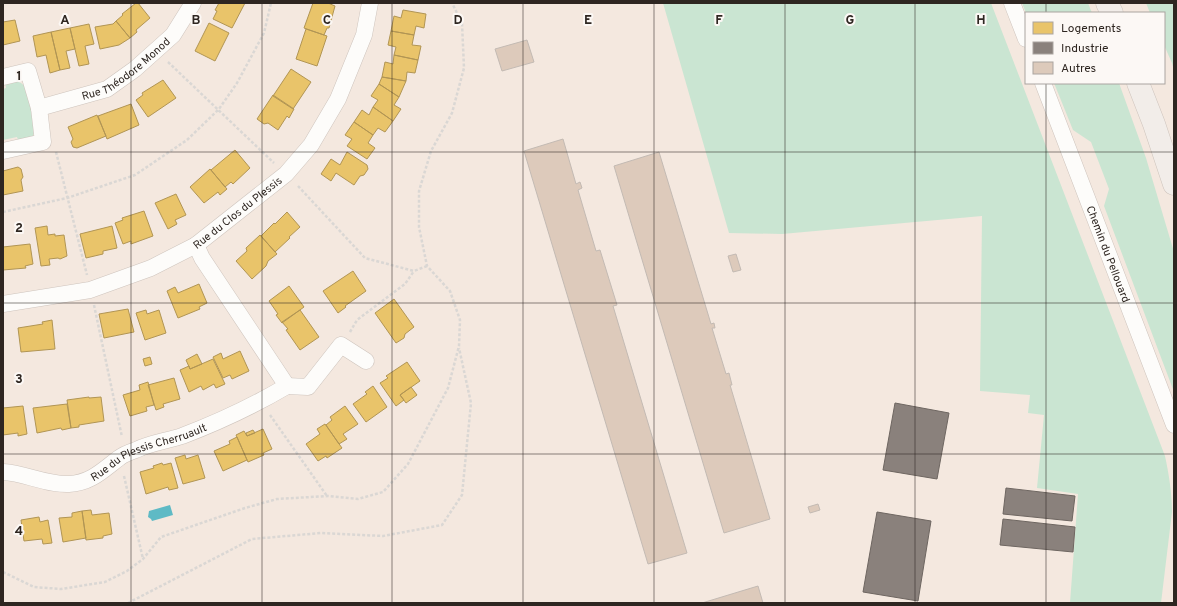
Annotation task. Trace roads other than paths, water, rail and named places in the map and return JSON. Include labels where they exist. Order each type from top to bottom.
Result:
[{"type":"main road","points":[[1107,3],[1112,12]]},
{"type":"main road","points":[[1138,84],[1154,124],[1174,184]]},
{"type":"street","name":"Rue Théodore Monod","points":[[39,108],[107,89],[135,69],[173,35],[193,3]]},
{"type":"street","name":"Rue du Clos du Plessis","points":[[3,304],[90,290],[151,268],[196,245],[286,174],[311,146],[338,99],[364,35],[370,3]]},
{"type":"street","points":[[1012,3],[1025,36]]},
{"type":"street","points":[[3,77],[28,71],[39,108],[44,142],[3,151]]},
{"type":"street","name":"Chemin du Pellouard","points":[[1043,84],[1174,425]]},
{"type":"street","points":[[196,245],[206,264],[286,386],[308,387],[341,346],[366,361]]},
{"type":"street","name":"Rue du Plessis Cherruault","points":[[3,472],[13,473],[43,481],[69,484],[90,479],[121,457],[138,449],[181,436],[231,416],[261,402],[286,386]]},
{"type":"water","points":[[170,505],[173,515],[152,521],[148,517],[149,511]]}]
